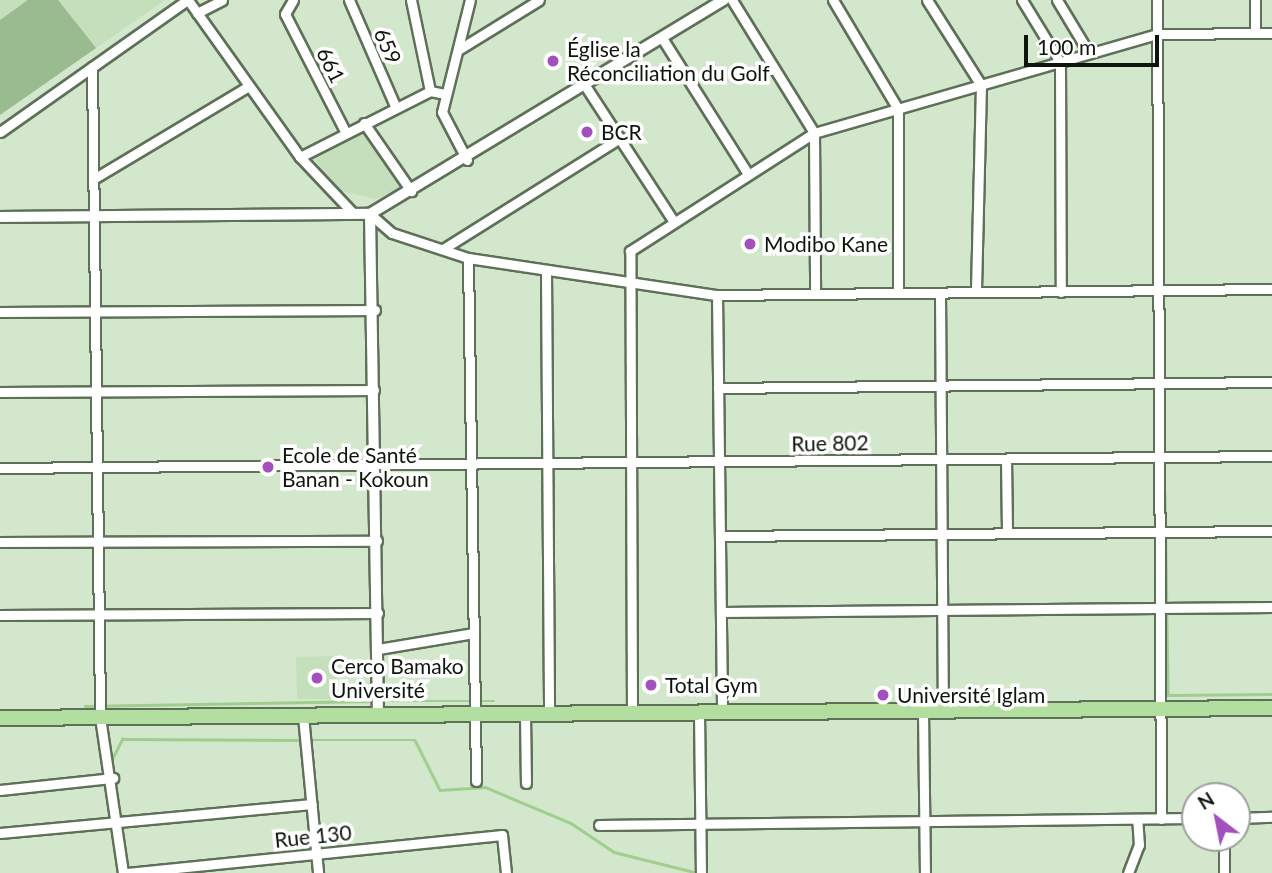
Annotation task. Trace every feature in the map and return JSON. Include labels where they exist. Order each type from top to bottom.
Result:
[{"type":"main road","points":[[0,718],[1272,708]]},
{"type":"street","points":[[0,132],[188,0],[300,157],[352,212]]},
{"type":"street","points":[[197,13],[222,0]]},
{"type":"street","name":"661","points":[[293,0],[285,14],[346,133]]},
{"type":"street","name":"659","points":[[349,0],[395,106]]},
{"type":"street","points":[[411,0],[430,91]]},
{"type":"street","points":[[467,160],[442,112],[470,0]]},
{"type":"street","points":[[458,50],[539,0]]},
{"type":"street","points":[[370,214],[467,160],[724,0]]},
{"type":"street","points":[[732,0],[814,133],[816,294]]},
{"type":"street","points":[[833,0],[898,109],[898,293]]},
{"type":"street","points":[[927,0],[981,85],[976,292]]},
{"type":"street","points":[[1022,0],[1060,62],[1062,292]]},
{"type":"street","points":[[1057,0],[1089,53]]},
{"type":"street","points":[[1157,0],[1161,819]]},
{"type":"street","points":[[1255,0],[1255,33]]},
{"type":"street","points":[[632,713],[628,283],[631,251],[814,133],[1157,34],[1272,33]]},
{"type":"street","points":[[662,38],[748,174]]},
{"type":"street","points":[[92,67],[96,216],[100,717],[113,778],[125,873]]},
{"type":"street","points":[[95,178],[249,86]]},
{"type":"street","points":[[586,87],[674,222]]},
{"type":"street","points":[[300,157],[395,106],[430,91],[446,94]]},
{"type":"street","points":[[364,123],[411,191]]},
{"type":"street","points":[[443,249],[620,138]]},
{"type":"street","points":[[0,217],[352,212],[370,214],[392,233],[468,258],[546,272],[717,295],[1272,289]]},
{"type":"street","points":[[370,214],[377,464],[378,716]]},
{"type":"street","points":[[468,258],[476,781]]},
{"type":"street","points":[[546,272],[550,463],[549,714]]},
{"type":"street","points":[[940,293],[943,709]]},
{"type":"street","points":[[717,295],[722,712]]},
{"type":"street","points":[[0,312],[374,310]]},
{"type":"street","points":[[718,388],[1272,382]]},
{"type":"street","points":[[0,392],[374,390]]},
{"type":"street","name":"Rue 802","points":[[0,468],[1272,456]]},
{"type":"street","points":[[1006,459],[1007,533]]},
{"type":"street","points":[[720,536],[1272,531]]},
{"type":"street","points":[[0,542],[377,541]]},
{"type":"street","points":[[721,612],[1272,607]]},
{"type":"street","points":[[0,615],[378,613]]},
{"type":"street","points":[[378,649],[474,633]]},
{"type":"street","points":[[923,711],[925,873]]},
{"type":"street","points":[[699,712],[701,873]]},
{"type":"street","points":[[525,713],[526,783]]},
{"type":"street","points":[[303,716],[318,873]]},
{"type":"street","points":[[0,790],[113,778]]},
{"type":"street","points":[[0,833],[312,804]]},
{"type":"street","points":[[1251,818],[1272,817]]},
{"type":"street","points":[[598,825],[1181,818]]},
{"type":"street","points":[[1128,873],[1139,845],[1137,819]]},
{"type":"street","name":"Rue 130","points":[[125,873],[502,835],[506,873]]},
{"type":"street","points":[[1224,852],[1224,873]]},
{"type":"shaded area","points":[[0,0],[165,0],[0,115]]},
{"type":"shaded area","points":[[28,0],[58,0],[96,48],[0,115],[0,20]]},
{"type":"shaded area","points":[[364,126],[404,186],[376,199],[336,190],[313,156]]},
{"type":"shaded area","name":"Cerco Bamako Université","points":[[337,656],[338,699],[297,699],[296,657]]},
{"type":"waterway","points":[[1163,286],[1272,284]]},
{"type":"waterway","points":[[1165,495],[1168,695],[1272,694]]},
{"type":"waterway","points":[[85,706],[375,701]]},
{"type":"waterway","points":[[382,701],[494,701]]},
{"type":"waterway","points":[[111,761],[122,739],[301,740]]},
{"type":"waterway","points":[[308,740],[415,740],[440,790],[485,787],[571,823],[614,852],[698,873]]},
{"type":"place","name":"Église la Réconciliation du Golf","points":[[553,61]]},
{"type":"place","name":"BCR","points":[[587,132]]},
{"type":"place","name":"Modibo Kane","points":[[750,244]]},
{"type":"place","name":"Ecole de Santé Banan - Kokoun","points":[[268,467]]},
{"type":"place","name":"Cerco Bamako Université","points":[[317,678]]},
{"type":"place","name":"Total Gym","points":[[651,685]]},
{"type":"place","name":"Université Iglam","points":[[883,695]]}]
